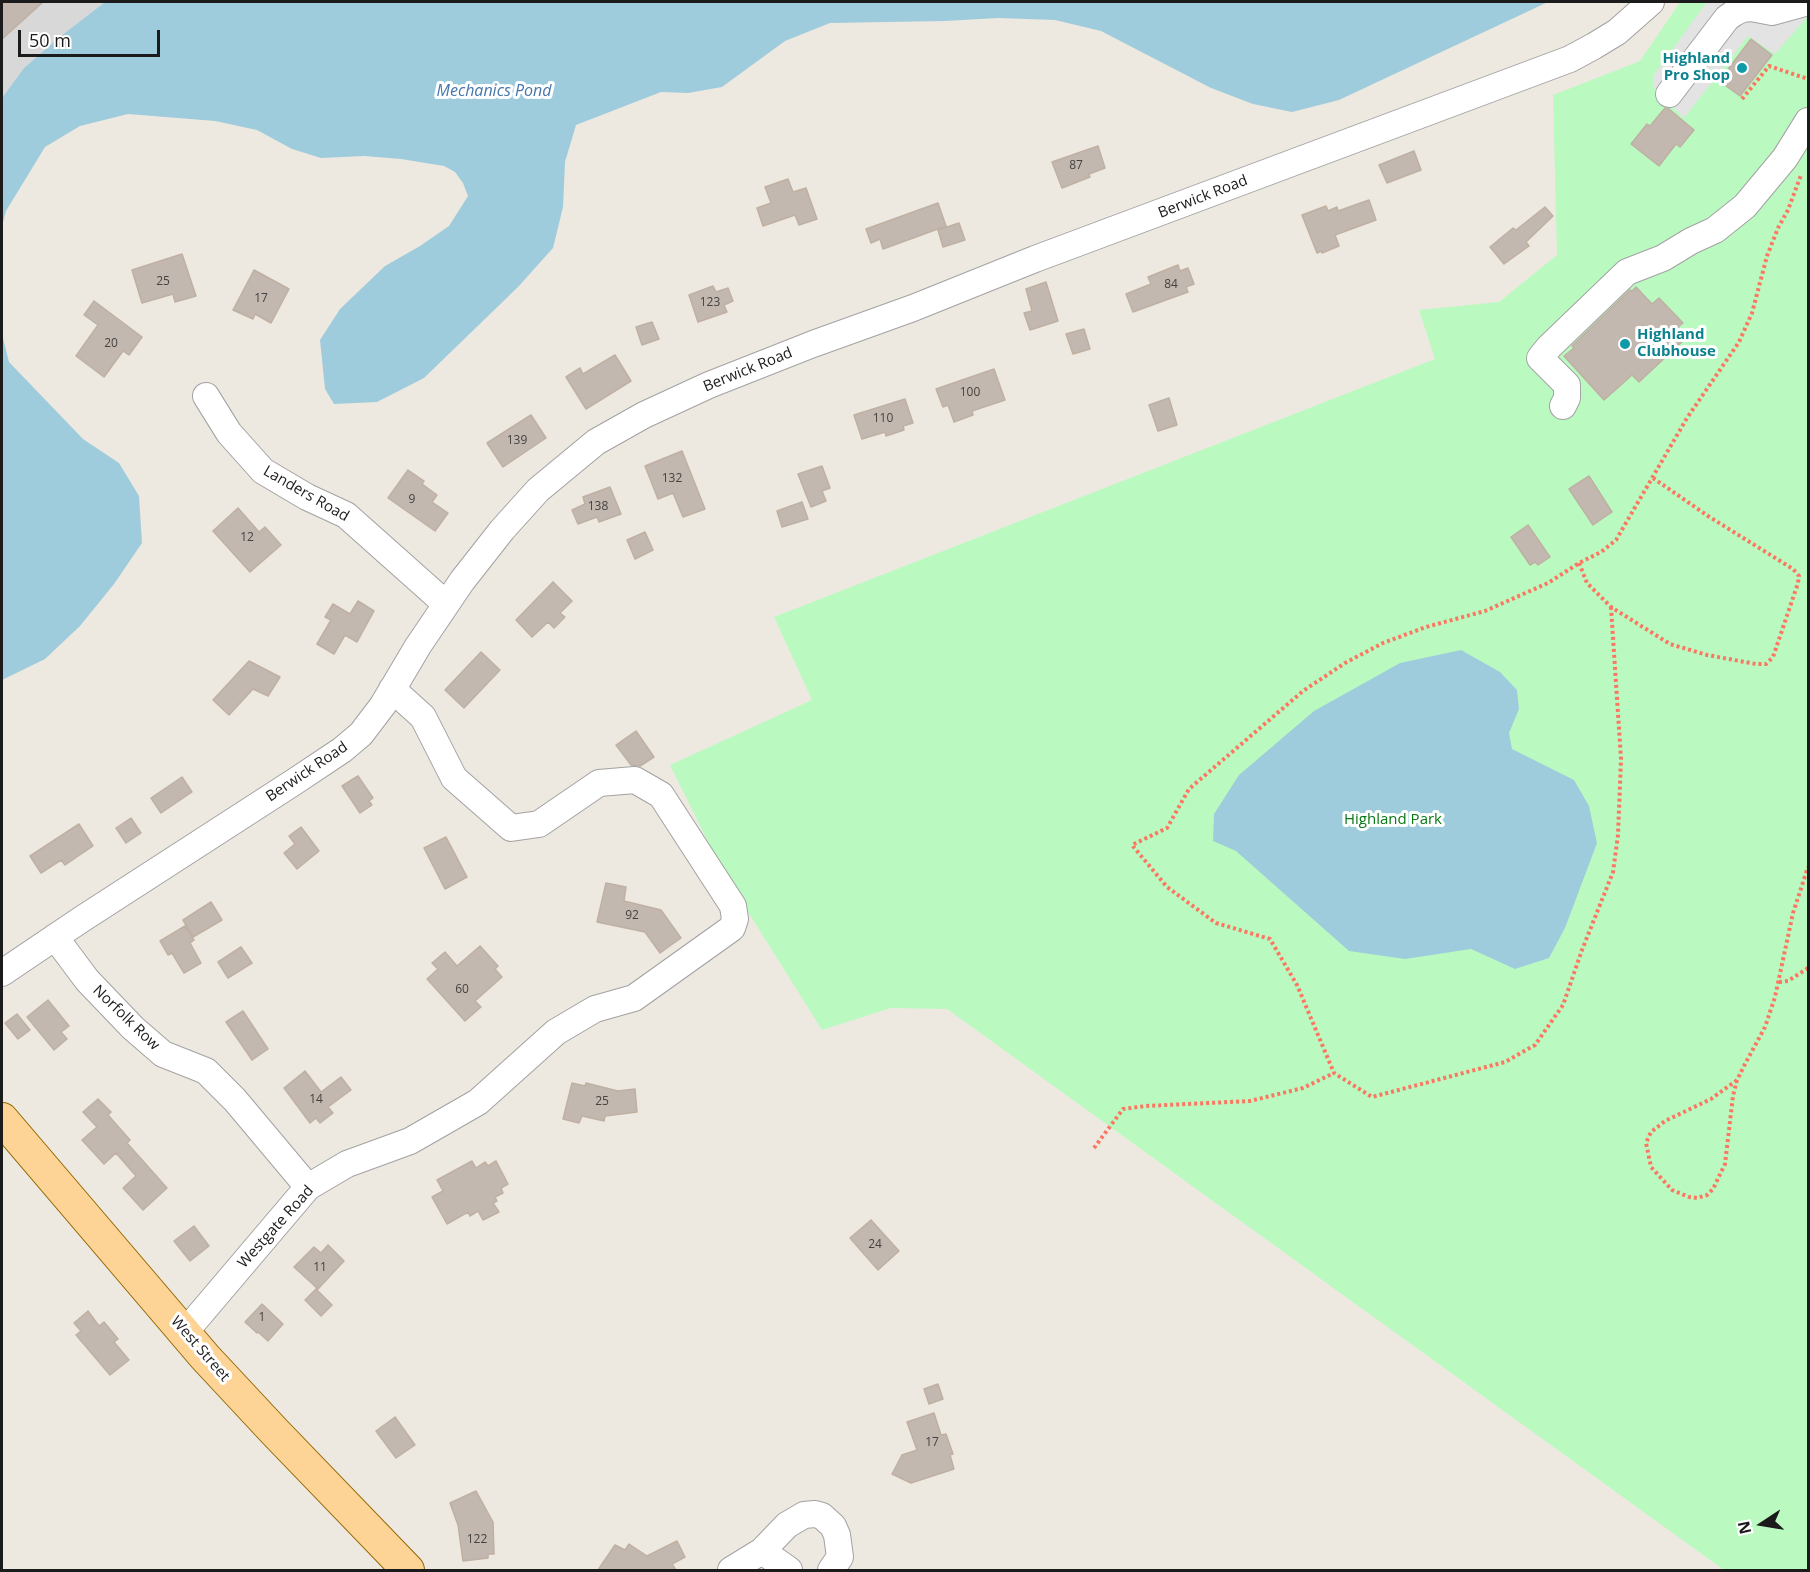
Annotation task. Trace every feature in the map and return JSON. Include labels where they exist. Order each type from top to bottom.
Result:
[{"type":"main road","name":"West Street","points":[[2,1119],[185,1332],[274,1431],[408,1570]]},
{"type":"street","name":"Berwick Road","points":[[2,973],[55,936],[342,750],[361,734],[468,572],[538,490],[596,442],[644,415],[709,385],[813,344],[1570,59],[1617,32],[1651,2]]},
{"type":"street","points":[[1669,94],[1734,12],[1751,8],[1772,12],[1808,2]]},
{"type":"street","points":[[1563,406],[1567,398],[1567,385],[1540,358],[1549,347],[1627,272],[1663,258],[1715,230],[1745,207],[1785,158],[1809,121]]},
{"type":"street","name":"Landers Road","points":[[206,396],[229,433],[263,471],[307,497],[346,515],[446,604]]},
{"type":"street","name":"Westgate Road","points":[[185,1332],[308,1187],[347,1164],[410,1141],[478,1102],[556,1032],[595,1009],[634,998],[732,928],[735,918],[733,906],[661,795],[635,780],[599,783],[539,824],[511,828],[454,778],[423,717],[392,689]]},
{"type":"street","name":"Norfolk Row","points":[[55,936],[87,980],[133,1028],[163,1054],[206,1071],[235,1101],[308,1187]]},
{"type":"street","points":[[731,1570],[762,1551],[788,1525],[804,1515],[816,1514],[822,1516],[833,1526],[837,1535],[840,1557],[831,1570]]},
{"type":"street","points":[[762,1551],[789,1570]]},
{"type":"path","points":[[1742,99],[1769,66],[1809,79]]},
{"type":"path","points":[[1611,607],[1621,759],[1618,835],[1613,872],[1563,1005],[1535,1046],[1505,1062],[1372,1097],[1334,1073],[1296,985],[1270,939],[1215,924],[1167,887],[1132,845],[1167,828],[1189,789],[1303,691],[1345,663],[1383,643],[1426,627],[1485,611],[1548,583],[1617,540],[1687,418],[1739,342],[1752,313],[1767,256],[1788,210],[1803,169]]},
{"type":"path","points":[[1579,563],[1587,583],[1611,607],[1670,644],[1707,655],[1756,664],[1766,664],[1773,657],[1799,576],[1793,569],[1708,516],[1653,478]]},
{"type":"path","points":[[1737,1080],[1711,1099],[1665,1121],[1651,1132],[1646,1143],[1651,1167],[1672,1190],[1689,1197],[1697,1198],[1707,1195],[1713,1189],[1725,1164],[1737,1080],[1765,1027],[1779,982],[1793,913],[1809,867]]},
{"type":"path","points":[[1779,982],[1788,981],[1809,968]]},
{"type":"path","points":[[1094,1148],[1123,1109],[1250,1101],[1303,1088],[1334,1073]]},
{"type":"shaded area","points":[[2,2],[105,2],[24,68],[2,98]]},
{"type":"shaded area","points":[[1707,2],[1808,2],[1808,16],[1775,54],[1748,36],[1684,118],[1653,87],[1653,76]]},
{"type":"green space","name":"Highland Park","points":[[1680,2],[1808,2],[1808,1570],[1724,1570],[947,1009],[891,1008],[822,1030],[723,872],[670,765],[812,700],[774,617],[1435,359],[1419,310],[1499,302],[1557,255],[1553,95],[1640,61]]},
{"type":"water","name":"Mechanics Pond","points":[[105,2],[1548,2],[1339,100],[1292,112],[1253,104],[1211,88],[1101,31],[1055,20],[998,18],[830,23],[785,41],[722,87],[688,93],[661,92],[576,125],[565,162],[563,207],[553,248],[518,287],[424,378],[377,402],[334,404],[325,389],[320,340],[340,309],[385,266],[449,226],[468,196],[463,183],[455,172],[444,166],[364,156],[321,158],[292,149],[257,130],[215,121],[128,114],[80,126],[45,147],[6,211],[2,226],[2,98],[24,68]]},
{"type":"water","points":[[2,334],[9,362],[83,439],[119,463],[139,496],[142,543],[114,584],[80,626],[45,659],[2,680]]},
{"type":"water","points":[[1461,650],[1500,672],[1517,690],[1519,709],[1509,733],[1512,749],[1574,780],[1589,806],[1597,843],[1565,928],[1549,958],[1515,969],[1471,949],[1405,959],[1349,951],[1236,851],[1213,841],[1214,814],[1239,775],[1314,711],[1400,663]]},
{"type":"building","points":[[2,2],[43,2],[2,39]]},
{"type":"building","name":"Highland Pro Shop","points":[[1751,39],[1772,55],[1740,96],[1719,81]]},
{"type":"building","points":[[1665,108],[1694,130],[1680,147],[1676,144],[1659,166],[1631,144],[1647,124],[1650,126]]},
{"type":"building","points":[[1098,146],[1105,168],[1089,174],[1090,177],[1062,188],[1052,162]]},
{"type":"building","points":[[1414,151],[1421,170],[1387,183],[1379,165]]},
{"type":"building","points":[[788,179],[793,192],[806,188],[817,219],[799,225],[795,215],[763,226],[757,208],[771,203],[765,187]]},
{"type":"building","points":[[1369,200],[1376,220],[1335,235],[1339,246],[1317,253],[1302,215],[1326,206],[1328,211],[1337,207],[1338,211]]},
{"type":"building","points":[[938,203],[946,226],[883,249],[880,239],[871,243],[866,229]]},
{"type":"building","points":[[1545,207],[1553,216],[1526,242],[1529,246],[1504,264],[1490,247],[1513,228],[1516,230]]},
{"type":"building","points":[[959,223],[965,240],[943,247],[938,230]]},
{"type":"building","points":[[182,254],[196,296],[175,302],[173,294],[142,303],[132,270]]},
{"type":"building","points":[[1178,265],[1180,271],[1188,268],[1194,284],[1186,287],[1188,292],[1133,312],[1126,294],[1151,284],[1148,277]]},
{"type":"building","points":[[254,270],[289,289],[271,323],[255,314],[253,319],[233,310]]},
{"type":"building","points":[[1046,282],[1058,321],[1030,330],[1024,313],[1032,311],[1026,289]]},
{"type":"building","points":[[713,286],[716,292],[728,288],[733,301],[724,305],[727,312],[698,322],[689,295]]},
{"type":"building","name":"Highland Clubhouse","points":[[1636,287],[1652,304],[1659,298],[1683,323],[1678,327],[1687,337],[1639,382],[1632,375],[1604,400],[1564,356],[1630,290]]},
{"type":"building","points":[[94,301],[142,337],[129,355],[123,351],[104,377],[76,356],[98,325],[84,315]]},
{"type":"building","points":[[652,322],[659,339],[642,345],[636,327]]},
{"type":"building","points":[[1084,329],[1090,349],[1073,354],[1066,334]]},
{"type":"building","points":[[615,355],[631,381],[586,409],[566,377],[580,368],[583,374]]},
{"type":"building","points":[[994,369],[1005,400],[972,411],[973,415],[954,422],[948,405],[943,407],[936,389]]},
{"type":"building","points":[[1169,398],[1177,425],[1158,431],[1149,405]]},
{"type":"building","points":[[905,399],[913,423],[903,426],[904,430],[886,436],[885,432],[862,439],[854,415]]},
{"type":"building","points":[[531,415],[546,438],[503,467],[487,443]]},
{"type":"building","points":[[682,451],[705,509],[683,517],[673,493],[658,499],[645,466]]},
{"type":"building","points":[[822,466],[830,488],[822,491],[826,501],[811,507],[798,474]]},
{"type":"building","points":[[408,470],[424,481],[422,484],[437,495],[432,502],[448,513],[435,531],[388,498]]},
{"type":"building","points":[[1589,476],[1612,512],[1593,525],[1569,489]]},
{"type":"building","points":[[610,487],[621,514],[599,522],[597,517],[578,524],[572,510],[585,504],[583,497]]},
{"type":"building","points":[[802,502],[808,519],[782,527],[777,511]]},
{"type":"building","points":[[238,508],[259,532],[265,527],[281,545],[250,572],[213,531]]},
{"type":"building","points":[[1528,525],[1550,557],[1538,565],[1535,562],[1530,565],[1511,537]]},
{"type":"building","points":[[645,532],[653,550],[635,559],[627,540]]},
{"type":"building","points":[[553,582],[572,601],[560,613],[565,617],[554,628],[548,622],[532,637],[516,620]]},
{"type":"building","points":[[358,601],[374,611],[357,642],[345,635],[334,654],[317,644],[331,620],[325,617],[333,604],[350,614]]},
{"type":"building","points":[[481,652],[500,670],[464,708],[445,690]]},
{"type":"building","points":[[249,661],[280,677],[268,696],[253,689],[229,715],[213,700]]},
{"type":"building","points":[[636,731],[654,757],[640,766],[631,765],[616,745]]},
{"type":"building","points":[[358,776],[373,798],[369,801],[372,805],[360,813],[342,786]]},
{"type":"building","points":[[182,777],[192,792],[161,813],[151,798]]},
{"type":"building","points":[[131,818],[141,833],[126,843],[116,828]]},
{"type":"building","points":[[79,824],[93,846],[65,865],[61,860],[41,873],[30,856]]},
{"type":"building","points":[[301,827],[319,851],[297,869],[284,853],[295,844],[289,836]]},
{"type":"building","points":[[446,837],[467,877],[445,889],[424,848]]},
{"type":"building","points":[[606,883],[626,887],[624,901],[661,910],[681,938],[660,953],[645,932],[597,922]]},
{"type":"building","points":[[211,902],[222,920],[193,937],[183,920]]},
{"type":"building","points":[[185,926],[194,940],[190,943],[201,963],[184,973],[172,953],[168,955],[160,941]]},
{"type":"building","points":[[480,946],[498,966],[495,969],[502,977],[475,1001],[481,1007],[465,1021],[427,979],[438,969],[432,963],[445,952],[457,966]]},
{"type":"building","points":[[241,947],[252,963],[228,978],[218,962]]},
{"type":"building","points":[[48,1000],[69,1026],[61,1032],[67,1039],[54,1050],[27,1017]]},
{"type":"building","points":[[243,1011],[268,1049],[252,1060],[226,1022]]},
{"type":"building","points":[[17,1014],[30,1030],[18,1039],[5,1023]]},
{"type":"building","points":[[305,1071],[321,1092],[341,1077],[351,1090],[328,1107],[333,1113],[320,1123],[316,1118],[310,1123],[284,1088]]},
{"type":"building","points":[[572,1083],[585,1086],[586,1083],[618,1091],[635,1089],[637,1112],[605,1116],[604,1121],[582,1116],[579,1123],[563,1119]]},
{"type":"building","points":[[98,1099],[111,1112],[108,1115],[130,1140],[127,1143],[167,1188],[143,1210],[123,1188],[136,1176],[116,1153],[104,1164],[82,1140],[97,1127],[83,1112]]},
{"type":"building","points":[[472,1161],[476,1168],[485,1162],[488,1166],[496,1161],[508,1184],[501,1188],[503,1193],[495,1197],[497,1201],[493,1203],[499,1212],[483,1220],[478,1211],[470,1216],[468,1212],[447,1224],[432,1197],[443,1191],[437,1180]]},
{"type":"building","points":[[871,1220],[899,1251],[878,1270],[850,1238]]},
{"type":"building","points":[[194,1226],[209,1246],[190,1261],[174,1241]]},
{"type":"building","points":[[328,1245],[344,1261],[318,1289],[294,1267],[314,1247],[321,1253]]},
{"type":"building","points":[[316,1289],[332,1305],[321,1316],[305,1300]]},
{"type":"building","points":[[262,1304],[283,1324],[268,1341],[245,1322]]},
{"type":"building","points":[[88,1311],[99,1326],[104,1322],[118,1339],[114,1342],[129,1360],[110,1375],[76,1335],[81,1331],[74,1323]]},
{"type":"building","points":[[938,1384],[943,1399],[929,1404],[924,1389]]},
{"type":"building","points":[[934,1413],[941,1435],[946,1434],[953,1454],[950,1455],[954,1469],[911,1483],[892,1474],[902,1455],[917,1450],[907,1422]]},
{"type":"building","points":[[395,1417],[415,1445],[396,1458],[376,1431]]},
{"type":"building","points":[[476,1491],[493,1522],[494,1554],[488,1554],[488,1558],[463,1561],[458,1525],[450,1503]]},
{"type":"building","points":[[677,1541],[685,1557],[672,1564],[676,1570],[598,1570],[615,1545],[625,1550],[629,1544],[647,1556]]},
{"type":"place","name":"Highland Pro Shop","points":[[1742,68]]},
{"type":"place","name":"Highland Clubhouse","points":[[1625,344]]}]
